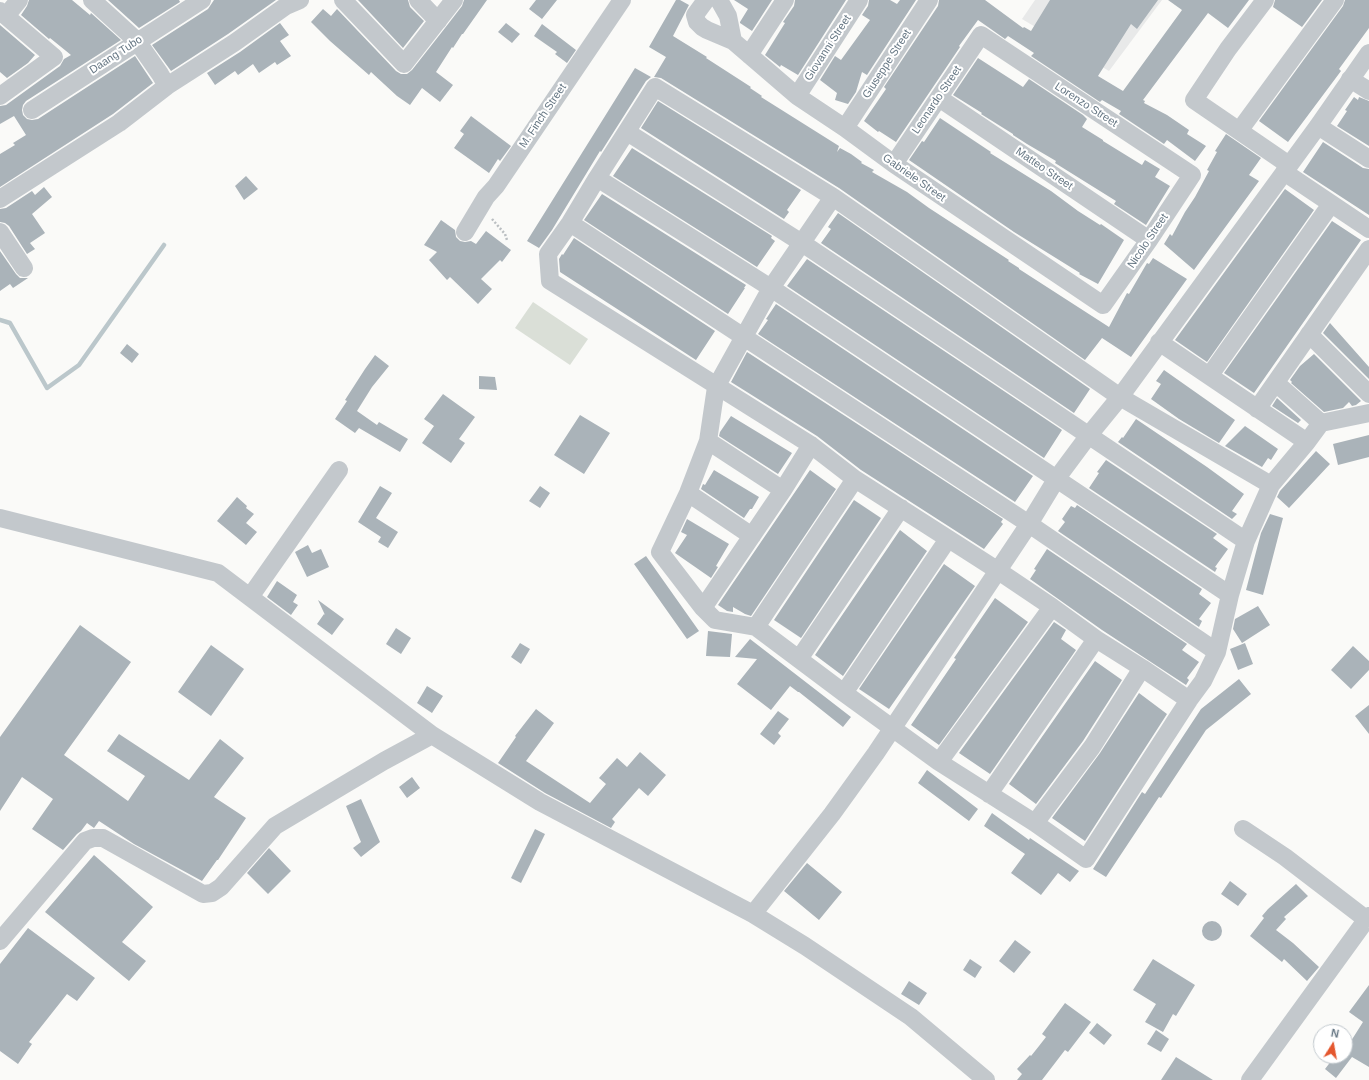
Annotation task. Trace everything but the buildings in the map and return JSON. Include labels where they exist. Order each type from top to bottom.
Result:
[{"type":"street","points":[[3,90],[54,57],[3,13],[19,0]]},
{"type":"street","points":[[92,0],[137,41],[167,86]]},
{"type":"street","name":"Daang Tubo","points":[[32,110],[202,0]]},
{"type":"street","points":[[0,199],[119,123],[167,86],[234,43],[286,6],[300,0]]},
{"type":"street","points":[[343,0],[404,64],[454,0]]},
{"type":"street","points":[[418,0],[438,21]]},
{"type":"street","name":"M. Finch Street","points":[[465,232],[622,0]]},
{"type":"street","name":"Gabriele Street","points":[[706,0],[695,15],[698,22],[707,30],[733,41],[797,96],[845,128],[894,164],[1103,305]]},
{"type":"street","points":[[719,0],[728,16],[733,41]]},
{"type":"street","points":[[749,55],[785,0]]},
{"type":"street","name":"Giovanni Street","points":[[797,96],[859,0]]},
{"type":"street","name":"Giuseppe Street","points":[[845,128],[929,0]]},
{"type":"street","points":[[1265,0],[1228,49],[1194,100],[1239,131],[1331,204],[1369,229]]},
{"type":"street","points":[[1239,131],[1335,0]]},
{"type":"street","name":"Leonardo Street","points":[[894,164],[981,35]]},
{"type":"street","name":"Lorenzo Street","points":[[981,35],[1192,175]]},
{"type":"street","points":[[753,914],[832,814],[893,729],[997,570],[1029,524],[1057,478],[1120,397],[1318,126],[1369,53]]},
{"type":"street","points":[[1350,79],[1369,91]]},
{"type":"street","points":[[1189,700],[1142,668],[1096,640],[1052,607],[997,570],[855,479],[811,446],[550,281],[548,254],[570,223],[596,178],[655,87],[833,197],[1120,397],[1272,485]]},
{"type":"street","name":"Matteo Street","points":[[939,98],[1149,240]]},
{"type":"street","points":[[1318,126],[1369,159]]},
{"type":"street","points":[[627,132],[802,243],[1246,541]]},
{"type":"street","name":"Nicolo Street","points":[[1103,305],[1149,240],[1192,175]]},
{"type":"street","points":[[596,178],[771,288],[1230,595]]},
{"type":"street","points":[[833,197],[771,288],[716,387],[708,441],[688,493],[660,552],[703,608],[716,620],[756,627],[844,694],[939,762],[1086,859],[1189,700],[1203,681],[1218,652],[1230,595],[1246,541],[1272,485],[1321,424],[1369,413]]},
{"type":"street","points":[[1210,376],[1331,204]]},
{"type":"street","points":[[570,223],[1029,524],[1218,652]]},
{"type":"street","points":[[0,232],[24,268]]},
{"type":"street","points":[[1257,409],[1369,249]]},
{"type":"street","points":[[1309,334],[1369,394]]},
{"type":"street","points":[[1160,342],[1307,442]]},
{"type":"street","points":[[1276,383],[1321,424]]},
{"type":"street","points":[[708,441],[783,490]]},
{"type":"street","points":[[703,608],[811,446]]},
{"type":"street","points":[[250,597],[339,470]]},
{"type":"street","points":[[756,627],[855,479]]},
{"type":"street","points":[[688,493],[752,536]]},
{"type":"street","points":[[799,659],[901,508]]},
{"type":"street","points":[[0,518],[218,573],[432,735],[540,802],[753,914],[805,946],[911,1017],[986,1080]]},
{"type":"street","points":[[844,694],[948,539]]},
{"type":"street","points":[[939,762],[1052,607]]},
{"type":"street","points":[[989,794],[1096,640]]},
{"type":"street","points":[[1035,824],[1092,747],[1142,668]]},
{"type":"street","points":[[0,942],[85,841],[93,838],[102,838],[203,894],[212,893],[221,887],[275,826],[384,761],[432,735]]},
{"type":"street","points":[[1243,829],[1285,857],[1368,918],[1250,1080]]},
{"type":"path","points":[[480,208],[500,228],[505,234],[507,240]]},
{"type":"shaded area","points":[[1035,0],[1162,0],[1109,71],[1022,19]]},
{"type":"shaded area","points":[[533,302],[588,339],[570,365],[515,328]]},
{"type":"waterway","points":[[0,320],[10,323],[47,388],[79,365],[164,245]]}]
